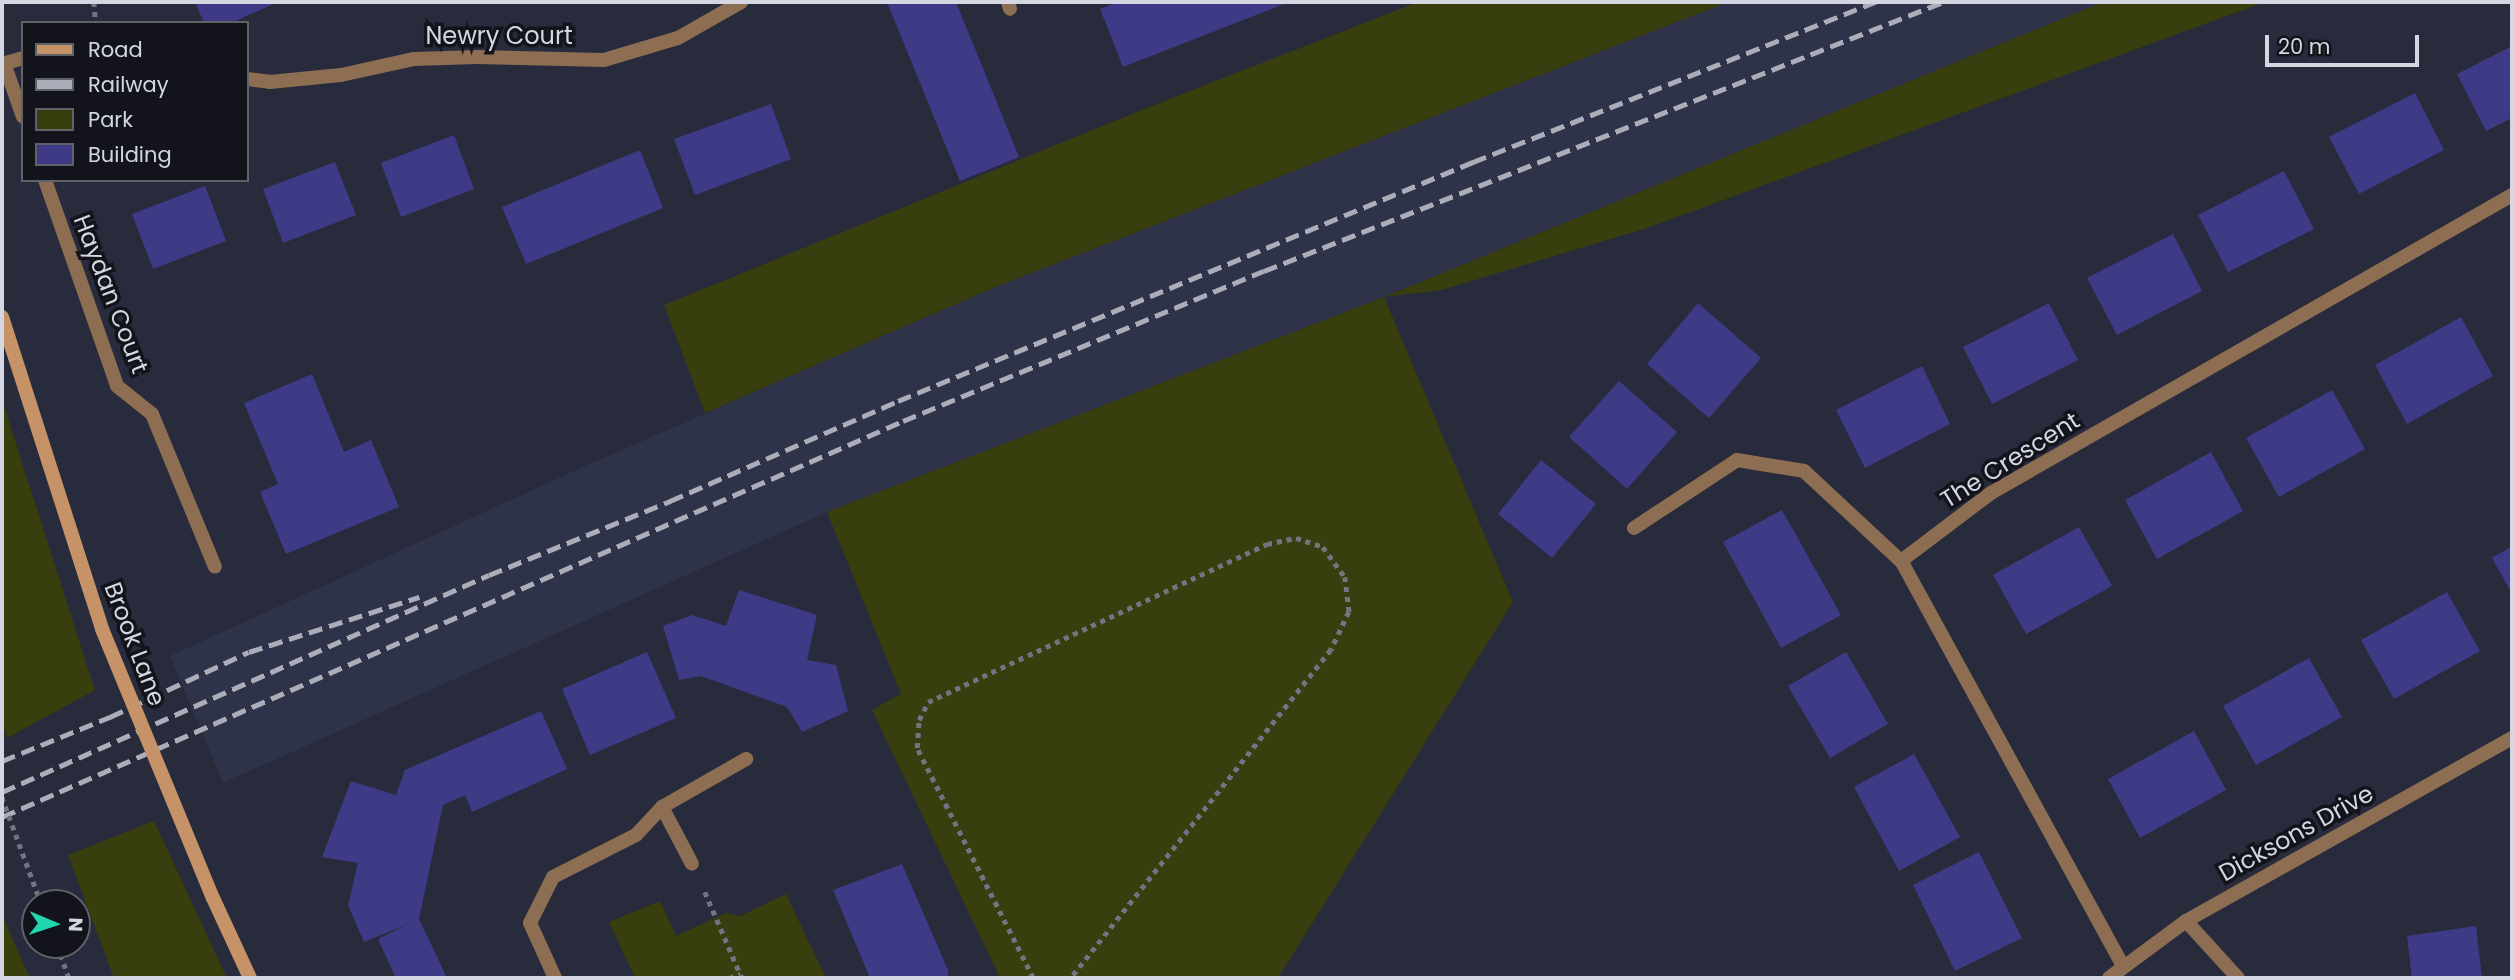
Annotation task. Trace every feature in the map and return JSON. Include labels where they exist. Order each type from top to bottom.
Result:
[{"type":"street","name":"Newry Court","points":[[248,79],[270,82],[341,75],[414,59],[475,57],[604,60],[678,38],[741,2]]},
{"type":"street","points":[[21,58],[3,63],[21,112]]},
{"type":"street","name":"Haydan Court","points":[[46,182],[117,386],[152,414],[215,567]]},
{"type":"street","name":"The Crescent","points":[[1901,561],[1991,493],[2512,195]]},
{"type":"street","name":"Brook Lane","points":[[2,317],[102,629],[212,898],[250,978]]},
{"type":"street","points":[[1634,528],[1737,460],[1804,471],[1901,561],[2123,966]]},
{"type":"street","name":"Dicksons Drive","points":[[2109,978],[2186,921],[2512,738]]},
{"type":"street","points":[[555,978],[530,923],[552,877],[636,835],[662,807],[747,759]]},
{"type":"street","points":[[662,807],[692,863]]},
{"type":"street","points":[[2186,921],[2238,978]]},
{"type":"path","points":[[94,2],[96,21]]},
{"type":"path","points":[[1033,978],[917,748],[919,720],[928,702],[1267,544],[1296,538],[1322,547],[1345,577],[1349,612],[1331,650],[1071,978]]},
{"type":"path","points":[[2,797],[36,889]]},
{"type":"path","points":[[692,863],[741,976],[729,978]]},
{"type":"path","points":[[62,959],[69,978]]},
{"type":"shaded area","points":[[1728,2],[2103,2],[1384,297],[827,512],[223,783],[170,656],[585,466],[993,288]]},
{"type":"green space","points":[[1418,2],[1728,2],[993,288],[705,413],[664,305],[1139,111]]},
{"type":"green space","points":[[2103,2],[2265,2],[1647,228],[1442,290],[1384,297]]},
{"type":"green space","points":[[1384,297],[1513,602],[1278,978],[1000,978],[872,710],[901,694],[827,512]]},
{"type":"green space","points":[[2,400],[95,690],[7,738],[2,724]]},
{"type":"green space","points":[[154,821],[227,978],[114,978],[91,916],[91,889],[81,889],[68,855]]},
{"type":"green space","points":[[786,894],[826,978],[635,978],[609,922],[660,901],[676,936],[726,913],[740,916]]},
{"type":"green space","points":[[2,915],[30,978],[2,978]]},
{"type":"building","points":[[195,2],[278,2],[235,21],[203,21]]},
{"type":"building","points":[[887,2],[956,2],[1019,157],[960,181]]},
{"type":"building","points":[[1118,2],[1289,2],[1123,67],[1100,9]]},
{"type":"building","points":[[2512,46],[2512,118],[2486,131],[2457,74]]},
{"type":"building","points":[[2415,93],[2444,150],[2359,194],[2329,137]]},
{"type":"building","points":[[771,104],[791,159],[695,195],[674,139]]},
{"type":"building","points":[[454,135],[474,189],[401,217],[381,163]]},
{"type":"building","points":[[640,150],[663,208],[526,264],[502,207]]},
{"type":"building","points":[[335,162],[356,215],[283,243],[263,189]]},
{"type":"building","points":[[2284,171],[2314,229],[2228,272],[2198,215]]},
{"type":"building","points":[[205,186],[226,241],[153,269],[132,214]]},
{"type":"building","points":[[2173,234],[2202,291],[2117,335],[2087,278]]},
{"type":"building","points":[[1698,303],[1761,358],[1709,418],[1647,364]]},
{"type":"building","points":[[2049,303],[2078,360],[1992,404],[1963,347]]},
{"type":"building","points":[[2461,317],[2493,376],[2407,424],[2375,365]]},
{"type":"building","points":[[1922,366],[1950,424],[1865,468],[1836,410]]},
{"type":"building","points":[[312,374],[344,452],[371,440],[399,507],[286,554],[260,492],[278,484],[244,403]]},
{"type":"building","points":[[1619,381],[1677,432],[1627,489],[1569,437]]},
{"type":"building","points":[[2332,390],[2365,449],[2279,497],[2246,438]]},
{"type":"building","points":[[2211,452],[2243,511],[2157,559],[2125,500]]},
{"type":"building","points":[[1541,460],[1596,504],[1552,558],[1498,514]]},
{"type":"building","points":[[1782,510],[1841,615],[1781,648],[1723,542]]},
{"type":"building","points":[[2079,527],[2112,586],[2026,634],[1993,575]]},
{"type":"building","points":[[2512,546],[2512,594],[2492,558]]},
{"type":"building","points":[[739,590],[817,615],[807,660],[836,665],[848,711],[802,732],[787,707],[701,676],[679,680],[663,626],[692,615],[726,626]]},
{"type":"building","points":[[2447,592],[2480,651],[2394,699],[2361,640]]},
{"type":"building","points":[[647,652],[676,718],[590,755],[562,689]]},
{"type":"building","points":[[1846,652],[1888,724],[1830,758],[1788,686]]},
{"type":"building","points":[[2309,658],[2342,717],[2256,765],[2223,706]]},
{"type":"building","points":[[541,711],[567,769],[472,812],[465,795],[443,805],[419,919],[447,978],[396,978],[378,939],[408,924],[364,942],[348,905],[358,863],[322,857],[351,781],[396,795],[405,770]]},
{"type":"building","points":[[2194,731],[2226,790],[2140,838],[2108,779]]},
{"type":"building","points":[[1914,754],[1960,837],[1899,871],[1854,787]]},
{"type":"building","points":[[1979,852],[2022,938],[1955,971],[1913,885]]},
{"type":"building","points":[[902,864],[948,970],[948,978],[870,978],[833,890]]},
{"type":"building","points":[[2476,926],[2482,978],[2412,978],[2407,936]]},
{"type":"railway","points":[[2,792],[489,575],[670,501],[898,401],[1473,162],[1876,2]]},
{"type":"railway","points":[[2,817],[903,421],[1264,271],[1943,2]]},
{"type":"railway","points":[[2,761],[110,717],[249,652],[419,597]]}]
